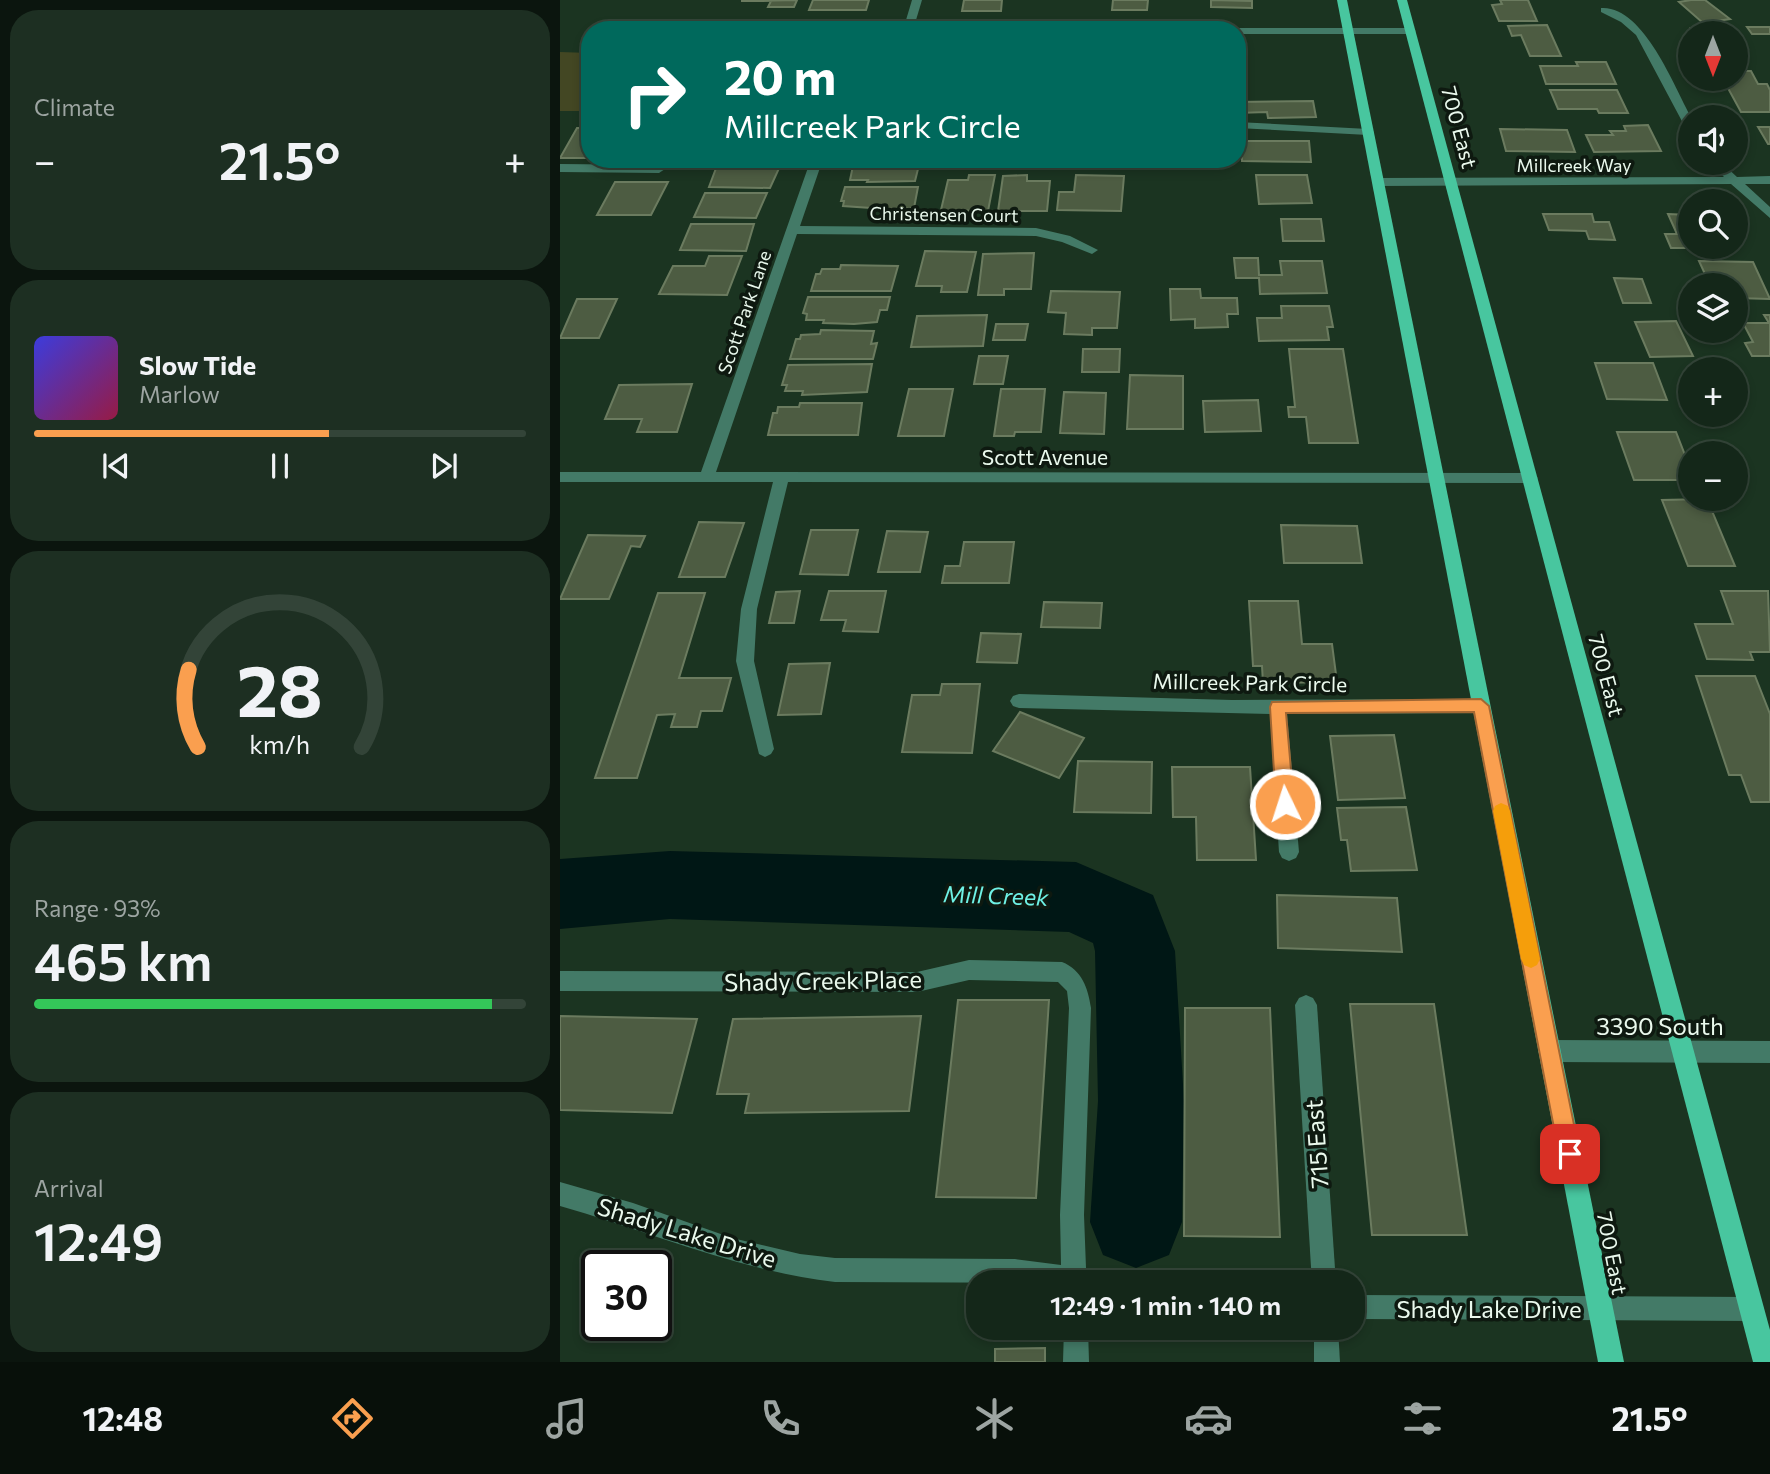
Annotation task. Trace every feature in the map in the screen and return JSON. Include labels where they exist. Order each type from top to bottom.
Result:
[{"type":"main road","name":"700 East","points":[[1342,0],[1611,1362]]},
{"type":"main road","name":"700 East","points":[[1402,0],[1766,1362]]},
{"type":"street","points":[[911,21],[917,0]]},
{"type":"street","points":[[1604,10],[1625,20],[1640,33],[1679,105]]},
{"type":"street","points":[[1246,31],[1411,31]]},
{"type":"street","points":[[1246,125],[1368,132]]},
{"type":"street","points":[[560,168],[659,169]]},
{"type":"street","name":"Scott Park Lane","points":[[707,477],[814,168]]},
{"type":"street","points":[[1727,175],[1770,214]]},
{"type":"street","name":"Millcreek Way","points":[[1378,182],[1770,180]]},
{"type":"street","name":"Christensen Court","points":[[793,230],[1036,232],[1066,239],[1092,250]]},
{"type":"street","name":"Scott Avenue","points":[[560,477],[1530,478]]},
{"type":"street","points":[[765,749],[744,661],[750,609],[782,477]]},
{"type":"street","name":"Millcreek Park Circle","points":[[1020,701],[1278,707],[1481,706]]},
{"type":"street","points":[[1278,707],[1289,852]]},
{"type":"street","name":"Shady Creek Place","points":[[560,981],[917,982],[970,970],[1062,972],[1073,980],[1078,990],[1080,1008],[1072,1214],[1074,1270]]},
{"type":"street","name":"715 East","points":[[1306,1005],[1323,1270]]},
{"type":"street","name":"3390 South","points":[[1549,1051],[1770,1052]]},
{"type":"street","name":"Shady Lake Drive","points":[[560,1194],[633,1214],[732,1250],[800,1266],[835,1270],[966,1271]]},
{"type":"street","name":"Shady Lake Drive","points":[[1365,1307],[1752,1309]]},
{"type":"street","points":[[1076,1340],[1076,1362]]},
{"type":"street","points":[[1326,1340],[1327,1362]]},
{"type":"green space","points":[[560,52],[581,53],[581,111],[560,111]]},
{"type":"building","points":[[797,0],[794,7],[768,7],[771,1],[741,1]]},
{"type":"building","points":[[813,0],[869,0],[866,10],[809,10]]},
{"type":"building","points":[[964,0],[1002,0],[1001,11],[962,11]]},
{"type":"building","points":[[1113,0],[1148,0],[1147,10],[1112,10]]},
{"type":"building","points":[[1211,0],[1252,1],[1252,8],[1211,7]]},
{"type":"building","points":[[1500,0],[1528,0],[1537,21],[1499,21],[1492,5],[1502,4]]},
{"type":"building","points":[[1705,0],[1730,19],[1701,21],[1679,2]]},
{"type":"building","points":[[1547,25],[1561,56],[1530,56],[1521,35],[1512,36],[1508,26]]},
{"type":"building","points":[[1748,27],[1770,27],[1770,34],[1752,34]]},
{"type":"building","points":[[1576,62],[1606,62],[1616,84],[1546,84],[1540,66],[1578,66]]},
{"type":"building","points":[[1748,71],[1751,71],[1758,84],[1767,84],[1770,90],[1770,112],[1748,112],[1748,105],[1737,105],[1730,91],[1748,91]]},
{"type":"building","points":[[1550,90],[1617,90],[1628,113],[1599,113],[1597,109],[1558,109]]},
{"type":"building","points":[[1313,101],[1316,117],[1268,118],[1267,112],[1246,113],[1246,102]]},
{"type":"building","points":[[1648,125],[1661,151],[1594,152],[1586,135],[1613,135],[1610,131],[1626,131],[1624,126]]},
{"type":"building","points":[[1758,127],[1770,127],[1770,144],[1768,144]]},
{"type":"building","points":[[577,128],[581,128],[581,158],[560,158]]},
{"type":"building","points":[[1500,129],[1567,130],[1575,152],[1506,151]]},
{"type":"building","points":[[1246,141],[1309,141],[1311,162],[1246,161]]},
{"type":"building","points":[[716,168],[779,168],[770,188],[709,187]]},
{"type":"building","points":[[853,168],[918,168],[915,181],[850,180]]},
{"type":"building","points":[[969,175],[995,175],[988,211],[941,210],[948,180],[968,180]]},
{"type":"building","points":[[1027,175],[1027,181],[1050,181],[1047,211],[998,211],[1003,176]]},
{"type":"building","points":[[1076,175],[1124,176],[1121,211],[1057,210],[1059,192],[1074,192]]},
{"type":"building","points":[[1256,175],[1307,175],[1312,203],[1259,204]]},
{"type":"building","points":[[615,182],[668,182],[651,215],[597,215]]},
{"type":"building","points":[[845,187],[918,187],[914,208],[886,209],[843,206],[844,201],[841,201]]},
{"type":"building","points":[[705,193],[767,193],[756,218],[694,217]]},
{"type":"building","points":[[1543,214],[1592,214],[1594,222],[1609,222],[1615,240],[1589,239],[1586,231],[1549,230]]},
{"type":"building","points":[[1668,214],[1678,214],[1678,248],[1671,248],[1665,234],[1677,234]]},
{"type":"building","points":[[1281,219],[1321,219],[1324,241],[1283,241]]},
{"type":"building","points":[[691,224],[754,224],[746,251],[680,250]]},
{"type":"building","points":[[925,251],[976,252],[967,292],[941,292],[942,286],[916,286]]},
{"type":"building","points":[[1034,253],[1031,289],[1004,289],[1004,295],[978,295],[983,254]]},
{"type":"building","points":[[709,256],[742,256],[727,295],[659,294],[673,266],[705,266]]},
{"type":"building","points":[[1234,258],[1258,258],[1259,275],[1282,275],[1280,261],[1322,261],[1327,293],[1260,294],[1259,278],[1236,278]]},
{"type":"building","points":[[1699,261],[1753,262],[1770,299],[1748,298],[1748,273],[1704,273]]},
{"type":"building","points":[[841,265],[898,266],[891,291],[811,291],[816,274],[820,274],[822,269],[840,269]]},
{"type":"building","points":[[1614,278],[1642,279],[1651,303],[1623,303]]},
{"type":"building","points":[[1170,289],[1200,289],[1201,298],[1237,298],[1238,314],[1227,314],[1228,327],[1195,328],[1195,319],[1171,320]]},
{"type":"building","points":[[1051,291],[1120,292],[1117,328],[1092,328],[1092,335],[1064,334],[1066,313],[1048,312]]},
{"type":"building","points":[[808,297],[890,297],[887,310],[880,310],[877,322],[854,324],[806,320],[807,314],[803,313]]},
{"type":"building","points":[[577,299],[617,299],[599,338],[560,338]]},
{"type":"building","points":[[1281,306],[1329,306],[1333,327],[1327,327],[1329,340],[1259,341],[1257,318],[1282,318]]},
{"type":"building","points":[[987,315],[983,346],[911,347],[917,316]]},
{"type":"building","points":[[1764,315],[1770,315],[1770,356],[1752,356],[1745,343],[1753,342],[1748,332],[1748,323],[1769,323]]},
{"type":"building","points":[[1676,321],[1678,343],[1687,343],[1693,356],[1650,357],[1635,322]]},
{"type":"building","points":[[996,324],[1028,324],[1025,340],[993,340]]},
{"type":"building","points":[[821,330],[874,331],[871,344],[877,343],[873,359],[790,359],[796,339],[800,339],[801,335],[820,334]]},
{"type":"building","points":[[1083,349],[1120,349],[1119,372],[1082,372]]},
{"type":"building","points":[[1289,349],[1343,349],[1358,443],[1309,443],[1306,417],[1289,417],[1288,407],[1295,407]]},
{"type":"building","points":[[979,356],[1008,356],[1003,384],[974,384]]},
{"type":"building","points":[[1595,363],[1653,363],[1667,400],[1607,399]]},
{"type":"building","points":[[872,364],[867,392],[802,395],[803,391],[785,391],[787,385],[782,385],[788,365]]},
{"type":"building","points":[[1130,375],[1183,376],[1183,429],[1127,429]]},
{"type":"building","points":[[692,384],[677,432],[637,432],[642,419],[605,419],[619,385]]},
{"type":"building","points":[[909,389],[953,389],[944,436],[898,436]]},
{"type":"building","points":[[1001,389],[1045,389],[1041,432],[1015,432],[1014,436],[994,436]]},
{"type":"building","points":[[1064,392],[1106,393],[1104,434],[1060,433]]},
{"type":"building","points":[[1258,400],[1261,431],[1205,432],[1203,401]]},
{"type":"building","points":[[800,403],[862,403],[858,435],[768,435],[773,413],[777,413],[778,407],[799,407]]},
{"type":"building","points":[[1617,432],[1676,432],[1680,441],[1678,480],[1634,480]]},
{"type":"building","points":[[1662,500],[1678,500],[1678,511],[1712,511],[1735,566],[1688,566]]},
{"type":"building","points":[[699,522],[744,523],[725,577],[679,577]]},
{"type":"building","points":[[1281,525],[1357,526],[1362,563],[1284,563]]},
{"type":"building","points":[[811,530],[858,530],[848,575],[800,574]]},
{"type":"building","points":[[887,531],[928,532],[920,572],[878,572]]},
{"type":"building","points":[[588,535],[645,536],[640,547],[631,546],[609,599],[560,599]]},
{"type":"building","points":[[964,542],[1014,542],[1009,583],[942,583],[945,566],[960,566]]},
{"type":"building","points":[[800,591],[794,623],[769,623],[776,592]]},
{"type":"building","points":[[829,591],[886,591],[878,632],[843,631],[846,620],[821,620]]},
{"type":"building","points":[[1721,591],[1768,591],[1770,652],[1750,652],[1753,660],[1707,659],[1695,624],[1733,624]]},
{"type":"building","points":[[658,593],[705,593],[679,678],[731,678],[722,711],[701,711],[697,727],[671,727],[675,714],[657,715],[637,778],[595,778]]},
{"type":"building","points":[[1249,601],[1298,601],[1302,644],[1332,644],[1337,682],[1263,683],[1262,666],[1253,666]]},
{"type":"building","points":[[1044,602],[1102,603],[1100,628],[1041,627]]},
{"type":"building","points":[[981,633],[1021,634],[1017,663],[977,662]]},
{"type":"building","points":[[830,663],[821,714],[778,715],[789,664]]},
{"type":"building","points":[[1696,676],[1755,676],[1770,714],[1770,802],[1751,802],[1741,775],[1729,775]]},
{"type":"building","points":[[942,684],[980,684],[972,753],[902,752],[912,695],[940,695]]},
{"type":"building","points":[[1020,712],[1084,738],[1059,778],[993,751]]},
{"type":"building","points":[[1394,735],[1405,798],[1338,800],[1330,736]]},
{"type":"building","points":[[1078,761],[1152,762],[1151,813],[1074,812]]},
{"type":"building","points":[[1172,767],[1250,767],[1256,860],[1197,860],[1196,817],[1173,817]]},
{"type":"building","points":[[1406,807],[1417,870],[1351,871],[1347,840],[1341,840],[1337,808]]},
{"type":"building","points":[[1277,895],[1397,898],[1402,952],[1278,948]]},
{"type":"building","points":[[958,1000],[1049,1000],[1036,1198],[936,1197]]},
{"type":"building","points":[[1350,1004],[1434,1004],[1467,1235],[1372,1235]]},
{"type":"building","points":[[1185,1008],[1270,1008],[1280,1237],[1184,1236]]},
{"type":"building","points":[[560,1016],[697,1019],[672,1113],[560,1110]]},
{"type":"building","points":[[921,1016],[909,1111],[745,1113],[749,1094],[717,1094],[733,1019]]},
{"type":"building","points":[[1045,1348],[1045,1362],[995,1362],[995,1349]]},
{"type":"waterway","name":"Mill Creek","points":[[560,894],[670,885],[1076,897],[1125,920],[1135,951],[1139,1027],[1141,1101],[1136,1222]]},
{"type":"slow traffic","points":[[1501,811],[1531,959]]},
{"type":"route","points":[[1285,804],[1278,707],[1481,706],[1570,1154]]}]
